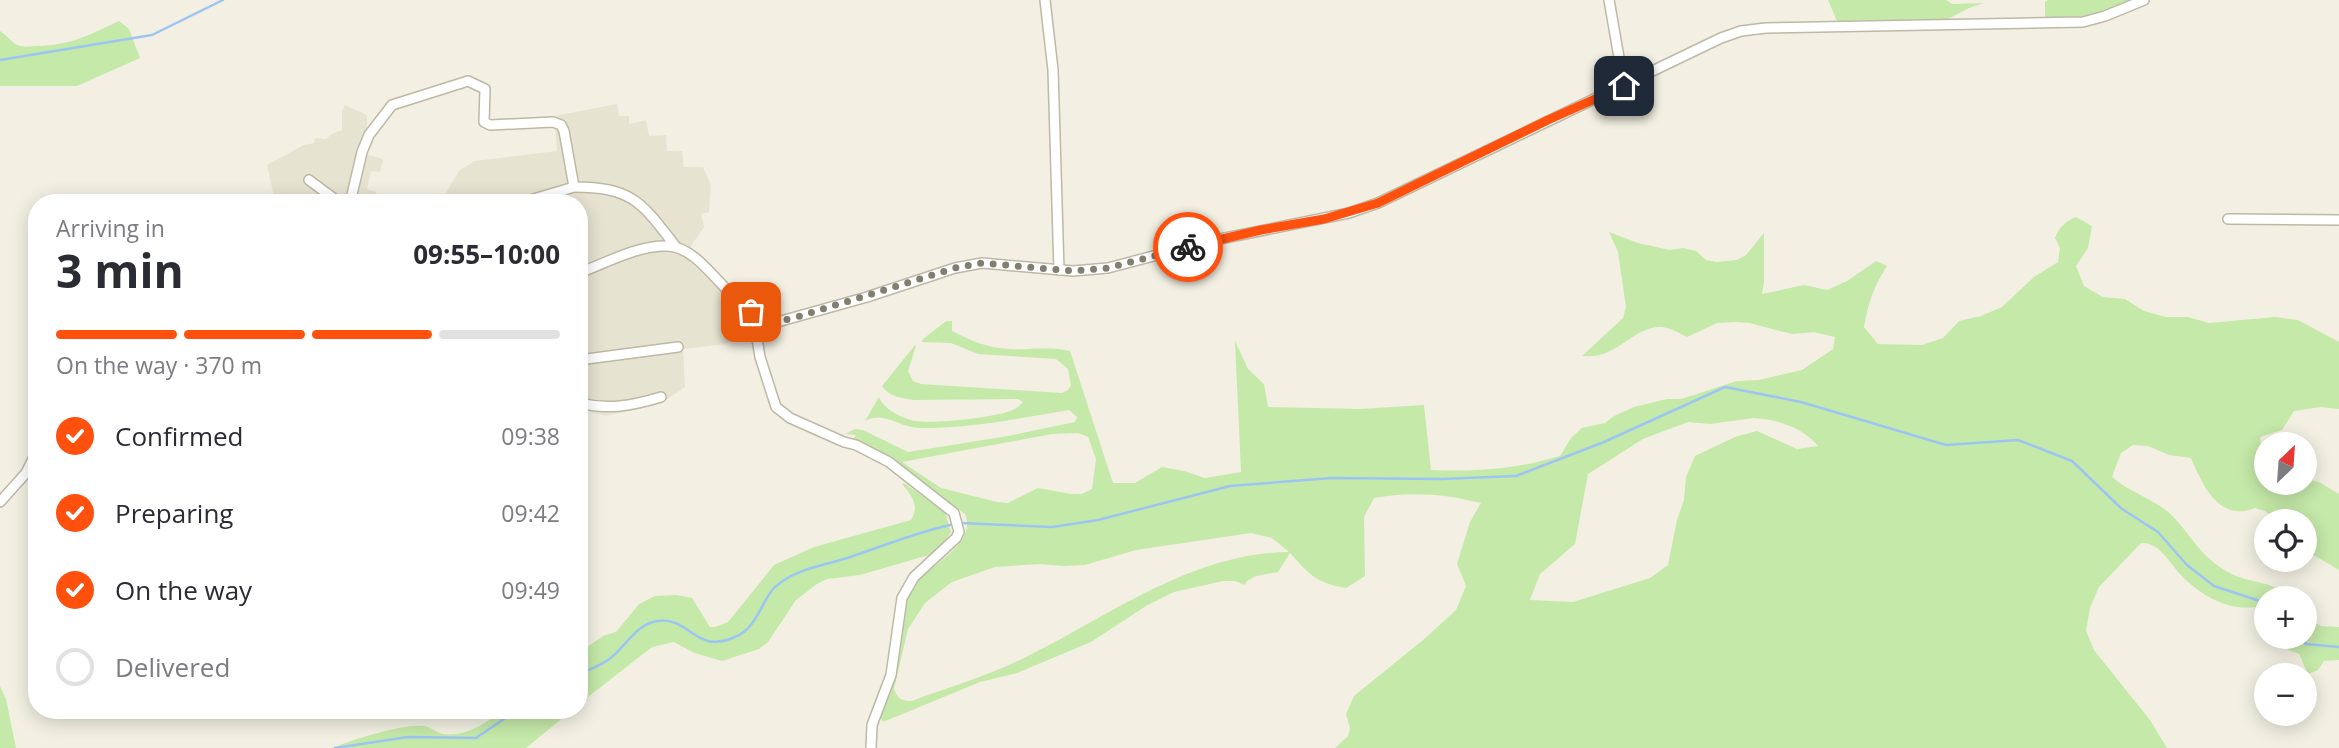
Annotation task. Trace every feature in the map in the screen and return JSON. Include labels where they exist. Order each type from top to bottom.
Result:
[{"type":"street","points":[[1045,0],[1053,70],[1059,270]]},
{"type":"street","points":[[1609,0],[1624,86]]},
{"type":"street","points":[[550,194],[574,187],[592,187],[628,195],[641,205],[676,247],[709,272],[737,300],[759,317],[781,321],[867,297],[955,268],[982,263],[1073,271],[1108,268],[1210,241],[1349,213],[1378,203],[1721,38],[1741,31],[1766,28],[2082,22],[2144,0]]},
{"type":"street","points":[[353,194],[369,135],[392,105],[468,81],[485,89],[484,122],[490,125],[553,122],[561,125],[574,187]]},
{"type":"street","points":[[309,180],[328,194]]},
{"type":"street","points":[[2228,219],[2339,220]]},
{"type":"street","points":[[588,270],[634,252],[658,247],[676,247]]},
{"type":"street","points":[[737,300],[745,318],[757,332],[760,357],[776,407],[790,418],[856,445],[889,462],[954,513],[958,532],[954,542],[915,577],[902,598],[891,675],[872,725],[871,748]]},
{"type":"street","points":[[588,359],[678,347]]},
{"type":"street","points":[[588,405],[614,407],[661,397]]},
{"type":"street","points":[[0,502],[28,469]]},
{"type":"shaded area","points":[[617,104],[619,116],[629,116],[629,124],[646,120],[649,136],[666,135],[667,151],[682,151],[684,167],[703,167],[711,185],[709,212],[701,214],[704,227],[684,256],[727,296],[750,330],[726,344],[683,349],[685,387],[660,404],[606,416],[588,411],[588,194],[445,194],[459,171],[474,161],[557,151],[554,116]]},
{"type":"shaded area","points":[[345,105],[367,115],[367,130],[373,134],[365,154],[383,159],[380,172],[371,171],[367,189],[376,194],[274,194],[267,165],[304,145],[314,143],[315,138],[326,139],[342,130],[342,112]]},
{"type":"green space","points":[[1828,0],[1946,0],[1952,4],[1984,3],[1946,20],[1837,21]]},
{"type":"green space","points":[[2130,0],[2089,15],[2045,19],[2045,2]]},
{"type":"green space","points":[[119,21],[129,29],[140,58],[77,86],[0,86],[0,31],[17,45],[52,45],[90,35]]},
{"type":"green space","points":[[2076,217],[2092,226],[2088,248],[2076,266],[2084,286],[2103,297],[2125,299],[2144,311],[2166,317],[2188,317],[2209,323],[2275,317],[2298,320],[2339,342],[2339,409],[2321,407],[2294,411],[2282,430],[2254,432],[2254,495],[2317,495],[2317,482],[2339,494],[2339,570],[2317,557],[2317,509],[2231,510],[2222,506],[2207,489],[2191,458],[2169,455],[2148,446],[2133,445],[2121,453],[2112,477],[2167,511],[2201,551],[2217,565],[2236,576],[2272,586],[2254,586],[2254,607],[2225,604],[2189,583],[2159,550],[2147,543],[2141,543],[2099,587],[2090,608],[2086,630],[2094,650],[2150,720],[2167,748],[1335,748],[1348,736],[1350,729],[1346,714],[1354,696],[1456,610],[1466,586],[1457,564],[1470,522],[1481,503],[1455,497],[1414,494],[1374,498],[1364,517],[1365,576],[1346,588],[1327,584],[1314,577],[1290,553],[1278,572],[1256,576],[1245,585],[1235,581],[1223,581],[1174,592],[1146,606],[1091,642],[1017,673],[980,682],[883,722],[880,717],[898,663],[908,595],[919,580],[958,546],[967,525],[965,514],[853,440],[856,435],[845,434],[855,429],[863,430],[908,452],[1008,436],[1075,422],[1077,417],[1069,410],[941,428],[914,428],[880,418],[865,421],[879,397],[894,413],[923,422],[996,415],[1012,411],[1023,402],[1018,399],[914,400],[892,395],[882,386],[915,345],[908,371],[913,381],[921,384],[1062,393],[1071,385],[1068,369],[1056,359],[978,354],[951,343],[922,342],[946,321],[952,321],[952,331],[993,347],[1070,351],[1113,483],[1135,483],[1162,467],[1205,478],[1241,472],[1235,341],[1248,369],[1264,384],[1268,407],[1360,409],[1424,405],[1431,470],[1496,469],[1560,456],[1571,438],[1582,428],[1605,423],[1634,407],[1667,399],[1681,399],[1737,381],[1759,380],[1802,370],[1833,349],[1835,337],[1814,332],[1792,334],[1736,322],[1717,323],[1687,337],[1667,328],[1650,328],[1615,349],[1594,356],[1582,356],[1623,318],[1626,307],[1618,252],[1609,232],[1638,243],[1670,250],[1683,248],[1696,251],[1706,260],[1717,262],[1737,260],[1746,255],[1764,233],[1762,294],[1804,285],[1827,290],[1847,281],[1876,261],[1887,266],[1872,295],[1864,327],[1878,344],[1922,345],[1943,338],[1959,321],[2002,307],[2034,277],[2058,262],[2060,248],[2055,238],[2066,223]],"holes":[[[1754,418],[1797,429],[1818,446],[1797,449],[1757,431],[1735,437],[1695,456],[1686,477],[1684,500],[1668,565],[1650,578],[1573,602],[1530,600],[1540,574],[1575,544],[1588,474],[1643,439],[1688,422],[1710,424]],[[1078,433],[1088,437],[1096,459],[1092,489],[1082,494],[1038,488],[1008,503],[997,502],[941,488],[902,462],[1052,434]],[[1251,533],[1272,538],[1289,552],[1253,555],[1186,575],[1153,589],[998,670],[912,701],[900,699],[894,689],[908,629],[925,603],[952,582],[995,567],[1085,565],[1136,550]]]},
{"type":"green space","points":[[902,484],[945,512],[951,532],[929,555],[860,575],[827,579],[817,584],[796,600],[768,642],[759,649],[722,661],[694,653],[674,642],[652,647],[588,697],[588,646],[605,635],[616,632],[639,604],[655,596],[676,595],[692,598],[710,627],[728,622],[774,565],[814,547],[911,520],[915,506]]},
{"type":"green space","points":[[2317,624],[2339,627],[2339,660],[2324,661],[2318,670],[2317,663],[2303,663],[2299,654],[2289,650],[2317,649]]},
{"type":"green space","points":[[0,686],[6,699],[16,748],[0,748]]},
{"type":"green space","points":[[491,719],[561,719],[526,748],[333,748],[404,727],[427,727],[444,734],[461,733]]},
{"type":"waterway","points":[[0,60],[152,35],[223,0]]},
{"type":"waterway","points":[[960,523],[1052,527],[1098,520],[1230,486],[1332,478],[1441,479],[1516,476],[1604,442],[1725,387],[1801,402],[1946,445],[2018,440],[2072,461],[2122,509],[2158,532],[2187,565],[2214,586],[2254,599]]},
{"type":"waterway","points":[[588,670],[605,662],[643,627],[657,621],[677,624],[701,639],[722,641],[735,637],[749,628],[769,594],[790,576],[954,524]]},
{"type":"waterway","points":[[2317,645],[2339,647]]},
{"type":"waterway","points":[[335,748],[408,737],[476,738],[504,719]]},
{"type":"way so far","points":[[751,312],[766,320],[781,321],[867,297],[955,268],[982,263],[1073,271],[1108,268],[1188,247]]},
{"type":"route","points":[[1188,247],[1324,219],[1378,203],[1624,86]]}]
